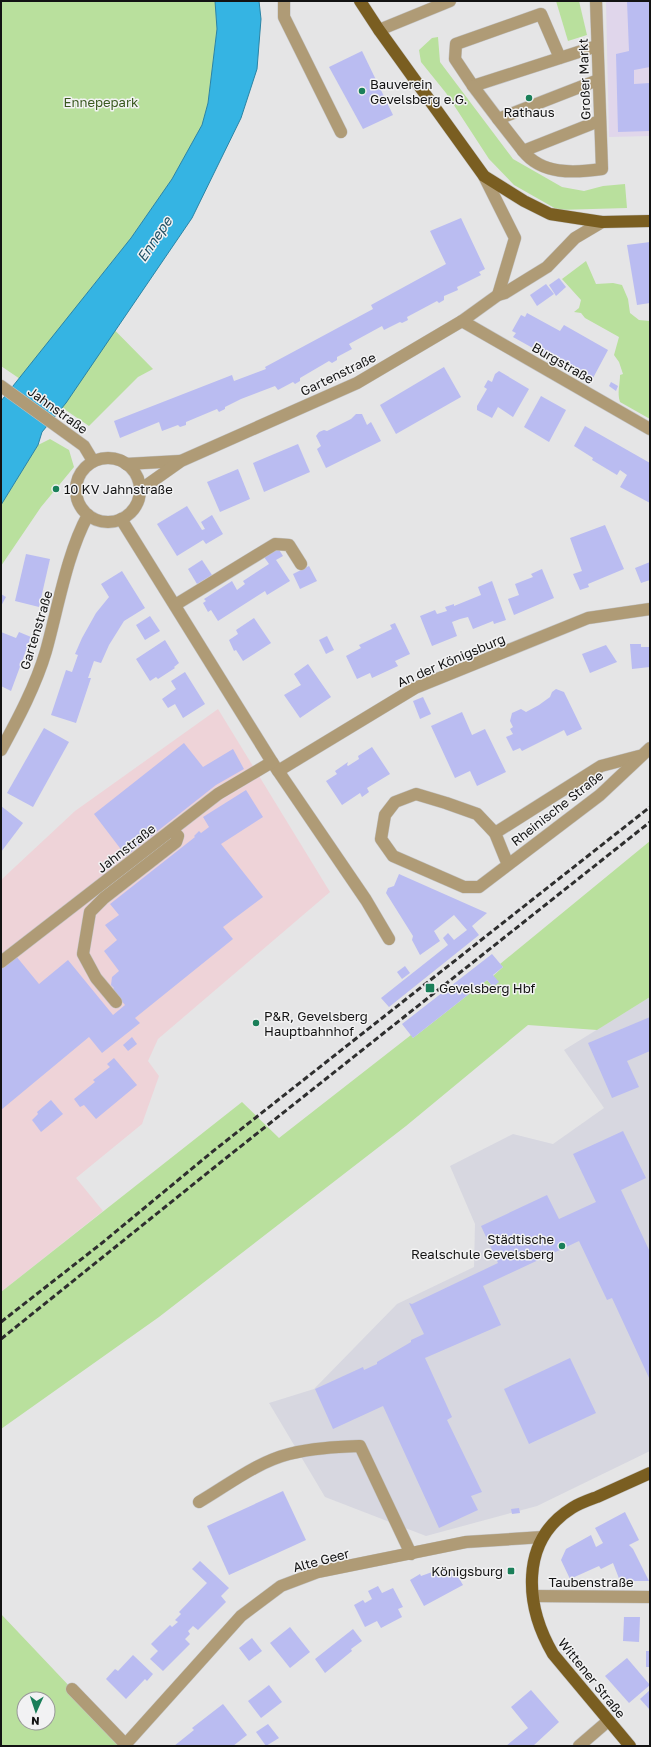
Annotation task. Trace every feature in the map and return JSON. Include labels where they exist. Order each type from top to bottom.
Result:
[{"type":"main road","points":[[360,1],[379,30],[484,176],[524,202],[550,214],[602,222]]},
{"type":"main road","name":"Gartenstraße","points":[[602,222],[650,221]]},
{"type":"main road","name":"Wittener Straße","points":[[630,1746],[553,1654],[543,1638],[533,1596],[531,1574],[535,1556],[543,1537],[556,1520],[573,1508],[650,1473]]},
{"type":"street","points":[[284,1],[284,17],[341,132]]},
{"type":"street","points":[[379,30],[450,1]]},
{"type":"street","name":"Großer Markt","points":[[523,151],[530,160],[564,172],[602,169],[596,1]]},
{"type":"street","points":[[560,58],[542,14],[456,44],[455,59],[472,86],[523,151],[600,121]]},
{"type":"street","points":[[472,86],[597,46]]},
{"type":"street","points":[[498,119],[598,80]]},
{"type":"street","points":[[484,176],[515,238],[498,295]]},
{"type":"street","name":"Gartenstraße","points":[[140,490],[181,461],[357,383],[462,321],[498,295],[505,293],[547,267],[575,238],[602,222]]},
{"type":"street","name":"Burgstraße","points":[[462,321],[650,429]]},
{"type":"street","name":"Jahnstraße","points":[[1,386],[84,446],[93,461]]},
{"type":"street","points":[[104,458],[116,459],[126,464],[136,475],[140,490],[138,501],[131,512],[121,519],[104,521],[88,515],[81,507],[77,498],[76,487],[79,476],[85,467],[93,461],[104,458]]},
{"type":"street","name":"Gartenstraße","points":[[126,464],[181,461]]},
{"type":"street","name":"Gartenstraße","points":[[1,750],[31,691],[45,652],[78,533],[88,515]]},
{"type":"street","points":[[121,519],[275,767],[358,889],[389,939]]},
{"type":"street","points":[[175,605],[275,544],[289,545],[301,564]]},
{"type":"street","name":"An der Königsburg","points":[[275,767],[415,688],[588,618],[650,609]]},
{"type":"street","name":"Rheinische Straße","points":[[495,833],[601,766],[645,752]]},
{"type":"street","name":"Rheinische Straße","points":[[508,865],[495,833],[477,814],[416,794],[395,802],[385,815],[381,839],[393,856],[464,887],[479,887],[508,865],[600,795],[645,752]]},
{"type":"street","name":"Jahnstraße","points":[[1,962],[218,794],[275,767]]},
{"type":"street","points":[[116,1002],[96,978],[83,954],[90,912],[104,898],[176,842],[178,836],[172,830]]},
{"type":"street","points":[[199,1502],[260,1465],[289,1454],[325,1448],[360,1446],[410,1554]]},
{"type":"street","name":"Alte Geer","points":[[124,1745],[241,1616],[281,1586],[318,1572],[466,1542],[543,1537]]},
{"type":"street","name":"Taubenstraße","points":[[533,1596],[650,1597]]},
{"type":"street","points":[[72,1689],[124,1745]]},
{"type":"street","points":[[579,1746],[608,1721]]},
{"type":"shaded area","points":[[606,1],[650,1],[650,136],[609,137]]},
{"type":"shaded area","points":[[218,709],[330,892],[158,1039],[148,1061],[159,1076],[142,1124],[76,1178],[103,1211],[1,1292],[1,880],[75,811]]},
{"type":"shaded area","name":"Städtische Realschule Gevelsberg","points":[[650,997],[650,1451],[537,1506],[426,1536],[325,1497],[269,1403],[314,1389],[397,1304],[474,1267],[475,1224],[450,1166],[513,1134],[553,1144],[604,1108],[564,1050]]},
{"type":"green space","name":"Ennepepark","points":[[1,1],[215,1],[217,29],[208,103],[202,125],[172,179],[131,238],[83,298],[153,369],[138,377],[89,426],[1,366]]},
{"type":"green space","points":[[556,1],[579,1],[587,35],[568,41]]},
{"type":"green space","points":[[438,37],[440,62],[513,159],[562,187],[584,191],[603,186],[625,184],[627,208],[558,210],[514,185],[489,159],[446,93],[421,62],[419,50],[432,38]]},
{"type":"green space","points":[[586,261],[596,284],[613,283],[622,285],[628,299],[630,313],[639,320],[650,321],[650,419],[620,402],[620,375],[623,374],[619,362],[614,355],[619,337],[585,318],[581,313],[574,312],[579,308],[581,300],[562,279]]},
{"type":"green space","points":[[50,439],[69,450],[74,467],[41,507],[1,566],[1,505],[38,445]]},
{"type":"green space","points":[[650,841],[650,997],[597,1030],[528,1025],[406,1126],[159,1317],[1,1429],[1,1292],[242,1102],[279,1138],[411,1035],[413,1038],[487,980],[493,987],[493,976],[503,967],[500,964]]},
{"type":"green space","points":[[1,1614],[126,1746],[1,1746]]},
{"type":"water","name":"Ennepe","points":[[215,1],[259,1],[261,19],[257,69],[241,118],[192,218],[66,403],[42,432],[38,445],[1,505],[1,401],[131,238],[172,179],[202,125],[208,103],[217,29]]},
{"type":"building","points":[[627,1],[650,1],[650,67],[634,70],[634,84],[650,83],[650,131],[618,132],[616,54],[629,51]]},
{"type":"building","name":"Bauverein Gevelsberg e.G.","points":[[362,51],[393,115],[363,129],[329,67]]},
{"type":"building","points":[[461,218],[485,269],[479,272],[481,275],[457,287],[458,290],[444,296],[444,300],[439,303],[437,301],[407,317],[408,320],[402,323],[400,322],[384,330],[382,326],[349,344],[352,349],[337,357],[337,360],[332,363],[329,361],[300,378],[300,381],[295,384],[293,382],[278,390],[275,386],[241,399],[225,407],[225,409],[219,412],[217,409],[186,422],[186,425],[180,427],[178,425],[162,431],[159,422],[120,438],[114,421],[232,375],[234,381],[266,369],[265,367],[373,309],[371,305],[446,264],[430,231]]},
{"type":"building","points":[[650,242],[650,303],[637,305],[627,245]]},
{"type":"building","points":[[559,278],[566,287],[556,296],[549,285]]},
{"type":"building","points":[[546,284],[554,294],[537,306],[530,295]]},
{"type":"building","points":[[527,313],[560,331],[564,325],[608,350],[593,378],[549,353],[547,356],[513,337],[516,333],[512,331],[521,315],[525,317]]},
{"type":"building","points":[[444,367],[461,397],[396,434],[380,405]]},
{"type":"building","points":[[499,371],[529,389],[513,417],[498,407],[492,418],[477,410],[477,406],[487,389],[484,387],[488,380],[492,382],[495,374]]},
{"type":"building","points":[[611,382],[618,386],[616,391],[609,386]]},
{"type":"building","points":[[541,396],[566,410],[549,442],[524,427]]},
{"type":"building","points":[[356,414],[362,414],[367,425],[371,422],[381,441],[326,468],[317,449],[321,446],[316,436],[319,432],[324,430],[327,431],[351,419]]},
{"type":"building","points":[[585,426],[650,463],[650,503],[620,487],[627,475],[620,470],[617,475],[592,460],[593,458],[574,446]]},
{"type":"building","points":[[298,444],[310,472],[264,492],[253,463]]},
{"type":"building","points":[[238,469],[250,499],[220,512],[207,482]]},
{"type":"building","points":[[187,506],[202,530],[205,529],[201,522],[212,515],[223,534],[206,544],[203,540],[177,556],[157,524]]},
{"type":"building","points":[[605,525],[624,569],[588,584],[589,587],[580,590],[573,574],[582,571],[570,538]]},
{"type":"building","points":[[278,548],[283,556],[276,560],[290,581],[267,595],[265,591],[218,621],[211,610],[208,612],[203,603],[206,601],[204,599],[232,581],[237,590],[245,584],[243,581],[269,564],[264,557]]},
{"type":"building","points":[[26,554],[50,559],[39,607],[15,601]]},
{"type":"building","points":[[202,560],[212,575],[197,584],[188,569]]},
{"type":"building","points":[[650,562],[650,580],[641,583],[635,568]]},
{"type":"building","points":[[309,566],[317,581],[300,589],[293,574]]},
{"type":"building","points":[[542,569],[554,598],[514,615],[508,599],[519,595],[515,584],[533,577],[531,574]]},
{"type":"building","points":[[122,571],[145,608],[124,621],[109,645],[101,663],[94,661],[88,678],[91,678],[76,723],[51,715],[66,670],[72,672],[78,655],[75,654],[82,638],[96,613],[109,597],[101,584]]},
{"type":"building","points":[[492,581],[506,620],[494,624],[493,621],[473,629],[468,617],[460,619],[452,622],[457,636],[432,646],[420,616],[435,610],[437,614],[447,611],[445,607],[454,604],[454,606],[481,595],[478,587]]},
{"type":"building","points":[[1,594],[6,597],[1,606]]},
{"type":"building","points":[[150,616],[160,631],[145,640],[136,625]]},
{"type":"building","points":[[254,618],[271,643],[243,661],[236,650],[234,651],[229,640],[238,634],[236,630]]},
{"type":"building","points":[[395,623],[410,654],[395,661],[398,666],[372,678],[370,673],[357,679],[346,656],[361,648],[359,645],[392,629],[390,625]]},
{"type":"building","points":[[1,632],[16,638],[19,632],[31,637],[11,691],[1,686]]},
{"type":"building","points":[[327,636],[334,650],[326,654],[319,640]]},
{"type":"building","points":[[165,640],[179,663],[174,667],[175,668],[158,679],[156,677],[150,681],[136,659]]},
{"type":"building","points":[[630,644],[641,644],[641,647],[650,647],[650,667],[632,669]]},
{"type":"building","points":[[606,645],[617,662],[590,673],[582,654]]},
{"type":"building","points":[[308,664],[331,697],[300,718],[284,695],[301,685],[294,674]]},
{"type":"building","points":[[185,672],[205,704],[183,718],[175,704],[168,708],[162,699],[176,689],[171,681]]},
{"type":"building","points":[[556,689],[564,692],[582,729],[567,736],[564,730],[522,751],[520,748],[513,751],[506,737],[513,734],[510,729],[513,727],[510,721],[512,713],[521,709],[526,712],[539,705],[550,697],[552,692]]},
{"type":"building","points":[[423,697],[431,714],[420,719],[413,701]]},
{"type":"building","points":[[462,712],[472,735],[485,729],[506,772],[477,786],[470,771],[455,778],[431,726]]},
{"type":"building","points":[[44,728],[69,742],[33,807],[7,793]]},
{"type":"building","points":[[184,743],[203,767],[233,749],[244,769],[216,785],[126,856],[94,814]]},
{"type":"building","points":[[372,747],[390,774],[367,788],[369,792],[362,797],[360,793],[342,805],[326,781],[337,774],[335,771],[348,762],[348,766],[359,759],[358,756]]},
{"type":"building","points":[[246,790],[263,817],[221,844],[263,897],[223,927],[233,939],[135,1018],[140,1023],[102,1053],[89,1037],[1,1110],[1,967],[16,956],[39,984],[68,960],[113,1015],[125,1005],[112,990],[114,988],[111,985],[112,977],[119,971],[104,951],[117,940],[105,925],[119,915],[110,904],[195,837],[194,836],[199,831],[201,833],[209,827],[203,817]]},
{"type":"building","points":[[1,806],[23,823],[1,852]]},
{"type":"building","points":[[399,874],[487,913],[472,926],[479,935],[389,1007],[381,998],[448,945],[443,938],[448,933],[454,940],[467,930],[454,915],[434,931],[440,941],[420,955],[412,940],[413,936],[386,893],[388,888],[394,886]]},
{"type":"building","points":[[492,954],[503,967],[493,975],[499,982],[493,987],[487,980],[413,1038],[402,1024]]},
{"type":"building","points":[[405,966],[410,973],[402,979],[397,972]]},
{"type":"building","points":[[650,1017],[650,1051],[627,1061],[639,1087],[612,1098],[588,1043]]},
{"type":"building","points":[[132,1037],[137,1044],[128,1051],[123,1045]]},
{"type":"building","points":[[114,1058],[137,1085],[96,1119],[84,1105],[80,1107],[74,1099],[95,1082],[93,1080],[110,1067],[107,1064]]},
{"type":"building","points":[[51,1100],[63,1114],[41,1132],[32,1120],[38,1114],[37,1112]]},
{"type":"building","points":[[623,1131],[646,1178],[621,1190],[650,1252],[650,1380],[612,1298],[607,1300],[579,1241],[483,1286],[501,1325],[425,1358],[452,1417],[447,1420],[482,1492],[471,1496],[478,1510],[439,1528],[383,1406],[333,1429],[315,1389],[363,1367],[364,1370],[377,1364],[377,1362],[411,1342],[411,1340],[424,1334],[409,1303],[412,1304],[498,1263],[481,1226],[547,1195],[559,1219],[596,1202],[573,1154]]},
{"type":"building","points":[[570,1358],[596,1413],[529,1444],[504,1389]]},
{"type":"building","points":[[283,1491],[306,1540],[229,1575],[207,1526]]},
{"type":"building","points":[[519,1508],[520,1513],[512,1514],[511,1509]]},
{"type":"building","points":[[625,1512],[639,1540],[629,1545],[633,1549],[649,1581],[620,1581],[613,1563],[601,1569],[599,1566],[570,1579],[561,1560],[566,1549],[591,1535],[596,1547],[603,1543],[595,1528]]},
{"type":"building","points":[[200,1561],[229,1588],[221,1596],[226,1602],[198,1630],[193,1626],[188,1631],[190,1634],[185,1639],[190,1644],[163,1671],[150,1659],[158,1651],[151,1644],[170,1625],[172,1627],[178,1622],[175,1620],[181,1614],[179,1612],[207,1583],[192,1569]]},
{"type":"building","points":[[444,1570],[446,1574],[454,1570],[463,1585],[424,1606],[410,1580],[420,1574],[421,1576],[435,1571],[437,1574]]},
{"type":"building","points":[[378,1586],[382,1593],[393,1588],[403,1607],[398,1609],[402,1617],[381,1628],[377,1621],[365,1627],[354,1605],[363,1600],[365,1603],[372,1599],[368,1591]]},
{"type":"building","points":[[624,1617],[640,1617],[639,1642],[623,1641]]},
{"type":"building","points":[[290,1627],[310,1652],[290,1668],[270,1643]]},
{"type":"building","points":[[353,1629],[362,1641],[325,1673],[315,1659]]},
{"type":"building","points":[[252,1638],[262,1651],[249,1661],[239,1648]]},
{"type":"building","points":[[646,1651],[650,1651],[650,1667],[646,1667]]},
{"type":"building","points":[[133,1655],[153,1674],[147,1681],[145,1679],[126,1699],[106,1679],[115,1669],[118,1671]]},
{"type":"building","points":[[627,1658],[650,1685],[629,1703],[605,1676]]},
{"type":"building","points":[[269,1685],[282,1702],[261,1718],[248,1701]]},
{"type":"building","points":[[531,1690],[559,1722],[533,1746],[506,1746],[528,1728],[511,1707]]},
{"type":"building","points":[[650,1690],[650,1710],[640,1699]]},
{"type":"building","points":[[223,1704],[247,1735],[233,1746],[174,1746],[194,1730],[192,1728]]},
{"type":"building","points":[[268,1724],[279,1738],[266,1746],[256,1732]]},
{"type":"railway","points":[[1,1322],[102,1243],[212,1152],[650,807]]},
{"type":"railway","points":[[1,1339],[221,1162],[650,822]]},
{"type":"place","name":"Bauverein Gevelsberg e.G.","points":[[362,91]]},
{"type":"place","name":"Rathaus","points":[[529,98]]},
{"type":"place","name":"10 KV Jahnstraße","points":[[56,489]]},
{"type":"place","name":"Gevelsberg Hbf","points":[[430,988]]},
{"type":"place","name":"P&R, Gevelsberg Hauptbahnhof","points":[[256,1023]]},
{"type":"place","name":"Städtische Realschule Gevelsberg","points":[[562,1246]]},
{"type":"place","name":"Königsburg","points":[[511,1571]]}]
